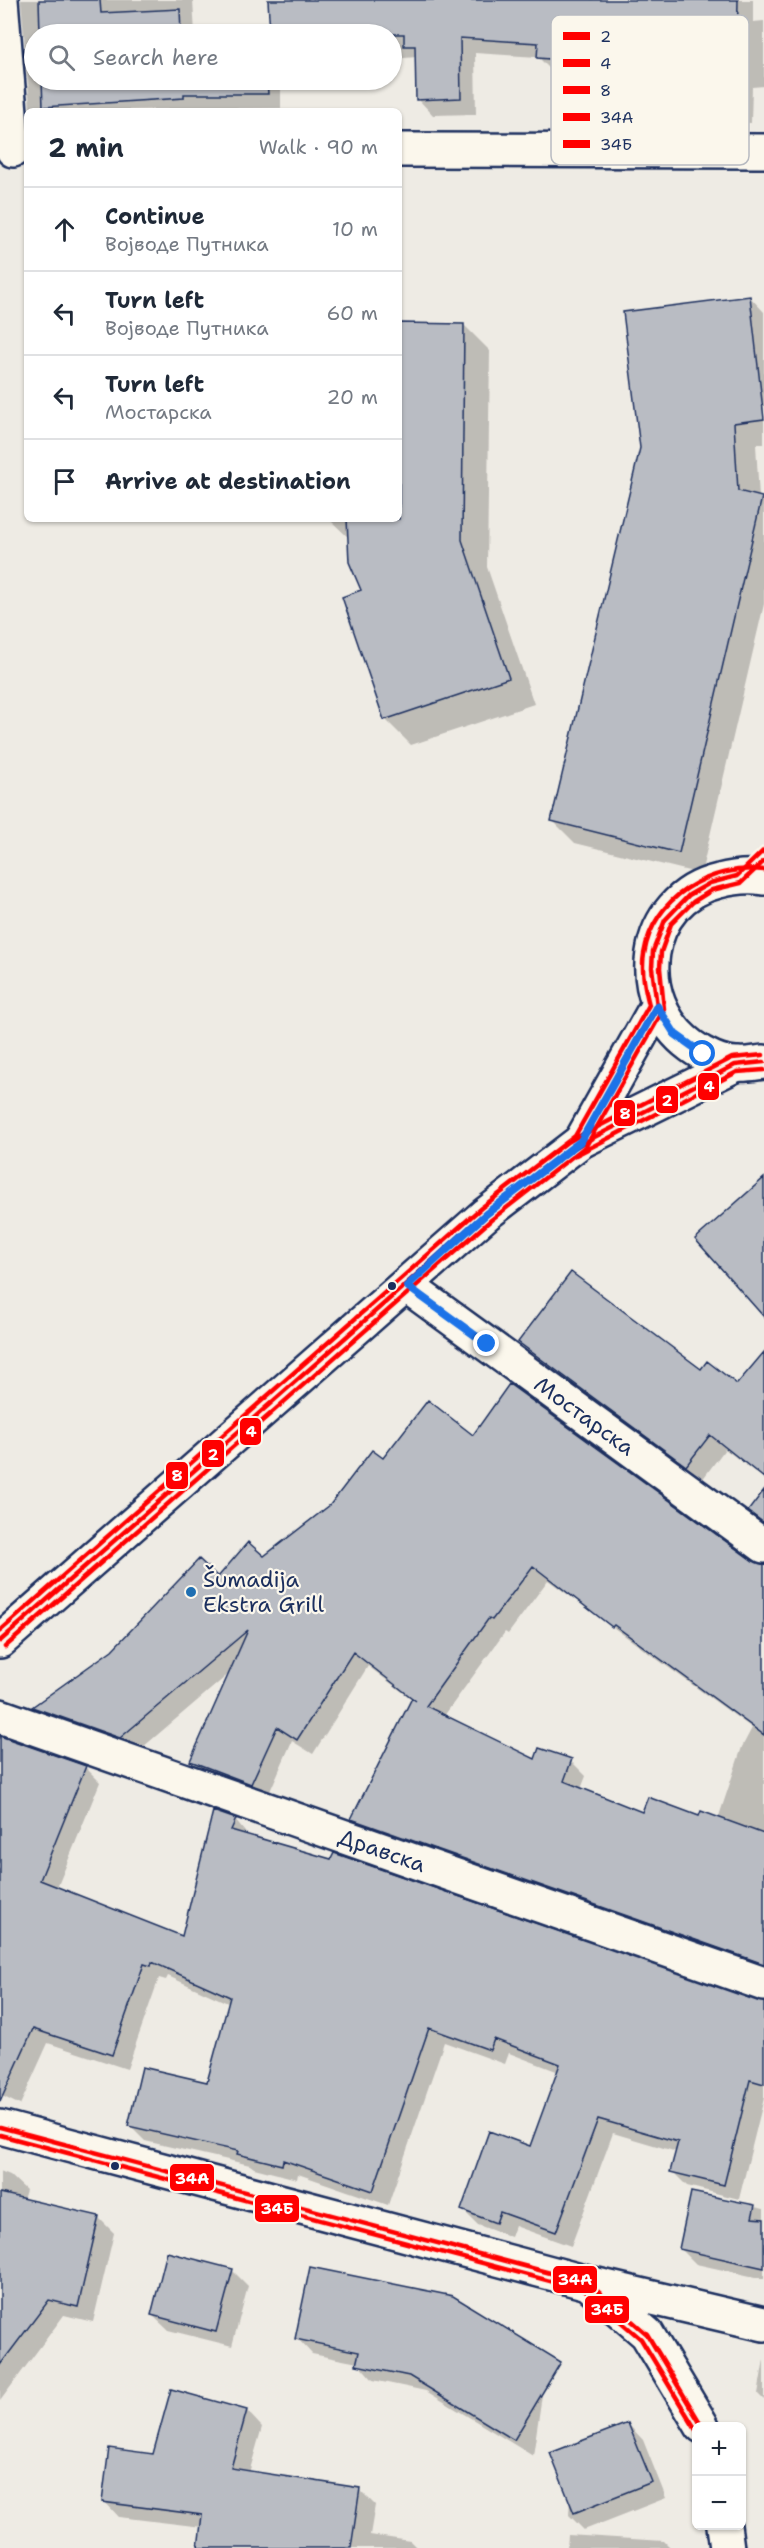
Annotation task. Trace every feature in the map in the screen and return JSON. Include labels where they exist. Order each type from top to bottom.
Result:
[{"type":"street","points":[[1,0],[13,150]]},
{"type":"street","points":[[402,150],[551,150]]},
{"type":"street","points":[[749,151],[764,151]]},
{"type":"street","points":[[749,1063],[703,1054],[675,1034],[657,1006],[650,977],[653,948],[664,921],[683,899],[708,883],[750,877],[764,850]]},
{"type":"street","points":[[581,1141],[657,1006]]},
{"type":"street","points":[[0,1641],[407,1286],[486,1214],[581,1141],[749,1063]]},
{"type":"street","name":"Мостарска","points":[[407,1286],[764,1546]]},
{"type":"street","name":"Дравска","points":[[0,1716],[764,1984]]},
{"type":"street","points":[[0,2127],[588,2283],[764,2324]]},
{"type":"street","points":[[588,2283],[647,2334],[699,2422]]},
{"type":"street","points":[[725,2530],[727,2548]]},
{"type":"building","points":[[39,0],[100,0],[101,13],[180,9],[181,24],[40,24]]},
{"type":"building","points":[[268,0],[738,0],[738,15],[551,15],[551,59],[537,58],[538,43],[460,38],[461,98],[416,100],[415,46],[404,46],[402,24],[269,24]]},
{"type":"building","points":[[42,90],[268,90],[268,94],[184,94],[184,98],[43,107]]},
{"type":"building","points":[[750,296],[764,419],[734,423],[738,491],[762,497],[679,853],[551,821],[640,448],[623,312]]},
{"type":"building","points":[[402,323],[464,324],[462,540],[509,678],[384,720],[342,597],[361,590],[349,562],[347,522],[402,522]]},
{"type":"building","points":[[764,1178],[764,1317],[695,1239]]},
{"type":"building","points":[[571,1272],[701,1369],[707,1361],[737,1384],[764,1352],[764,1478],[710,1435],[686,1466],[518,1342]]},
{"type":"building","points":[[509,1384],[753,1561],[764,1564],[764,1735],[614,1625],[612,1627],[533,1566],[492,1620],[489,1618],[426,1706],[535,1759],[539,1748],[572,1759],[564,1781],[642,1812],[648,1797],[699,1816],[701,1811],[764,1834],[764,1964],[351,1819],[412,1698],[416,1701],[353,1652],[297,1740],[277,1727],[251,1784],[190,1761],[248,1630],[120,1738],[32,1707],[112,1650],[199,1559],[218,1577],[248,1542],[264,1556],[330,1505],[372,1450],[383,1458],[428,1400],[473,1435]]},
{"type":"building","points":[[764,1490],[764,1523],[748,1511]]},
{"type":"building","points":[[0,1736],[86,1766],[40,1880],[182,1936],[213,1811],[236,1819],[231,1830],[331,1859],[334,1853],[764,2002],[764,2084],[750,2080],[724,2185],[670,2172],[678,2142],[598,2119],[556,2232],[500,2212],[496,2223],[461,2210],[489,2131],[530,2146],[560,2064],[494,2039],[490,2050],[429,2028],[373,2191],[283,2160],[282,2165],[237,2154],[238,2151],[128,2126],[142,2067],[207,2082],[230,1997],[152,1962],[151,1966],[144,1964],[112,2055],[33,2029],[0,2102]]},
{"type":"building","points":[[691,2192],[755,2205],[752,2218],[764,2219],[764,2268],[679,2249]]},
{"type":"building","points":[[0,2193],[99,2216],[78,2307],[49,2300],[0,2365]]},
{"type":"building","points":[[167,2252],[233,2269],[216,2332],[151,2315]]},
{"type":"building","points":[[310,2267],[453,2296],[561,2362],[514,2440],[409,2376],[356,2365],[359,2352],[295,2339]]},
{"type":"building","points":[[171,2389],[247,2410],[231,2468],[360,2488],[351,2548],[198,2548],[202,2515],[102,2502],[109,2448],[153,2454]]},
{"type":"building","points":[[628,2423],[652,2482],[574,2513],[550,2453]]},
{"type":"transit line","name":"2","points":[[0,1641],[486,1214],[581,1141],[657,1006],[652,968],[653,951],[665,920],[689,895],[710,883],[737,876],[764,850]]},
{"type":"transit line","name":"4","points":[[5,1647],[491,1220],[586,1146],[664,1009],[660,968],[661,952],[671,924],[693,902],[712,890],[741,883],[764,861]]},
{"type":"transit line","name":"8","points":[[0,1631],[481,1208],[575,1136],[649,1005],[643,960],[650,934],[659,916],[687,888],[705,879],[724,873],[764,870]]},
{"type":"transit line","name":"8","points":[[570,1141],[732,1058],[763,1055]]},
{"type":"transit line","name":"2","points":[[573,1148],[735,1065],[764,1062]]},
{"type":"transit line","name":"4","points":[[576,1155],[737,1072],[764,1070]]},
{"type":"transit line","name":"34А","points":[[0,2127],[588,2283],[647,2334],[700,2422]]},
{"type":"transit line","name":"34Б","points":[[0,2135],[584,2290],[641,2339],[692,2423]]},
{"type":"place","name":"Šumadija Ekstra Grill","points":[[191,1592]]},
{"type":"route","points":[[487,1344],[407,1286],[486,1214],[581,1141],[657,1006],[675,1034],[703,1054]]}]
